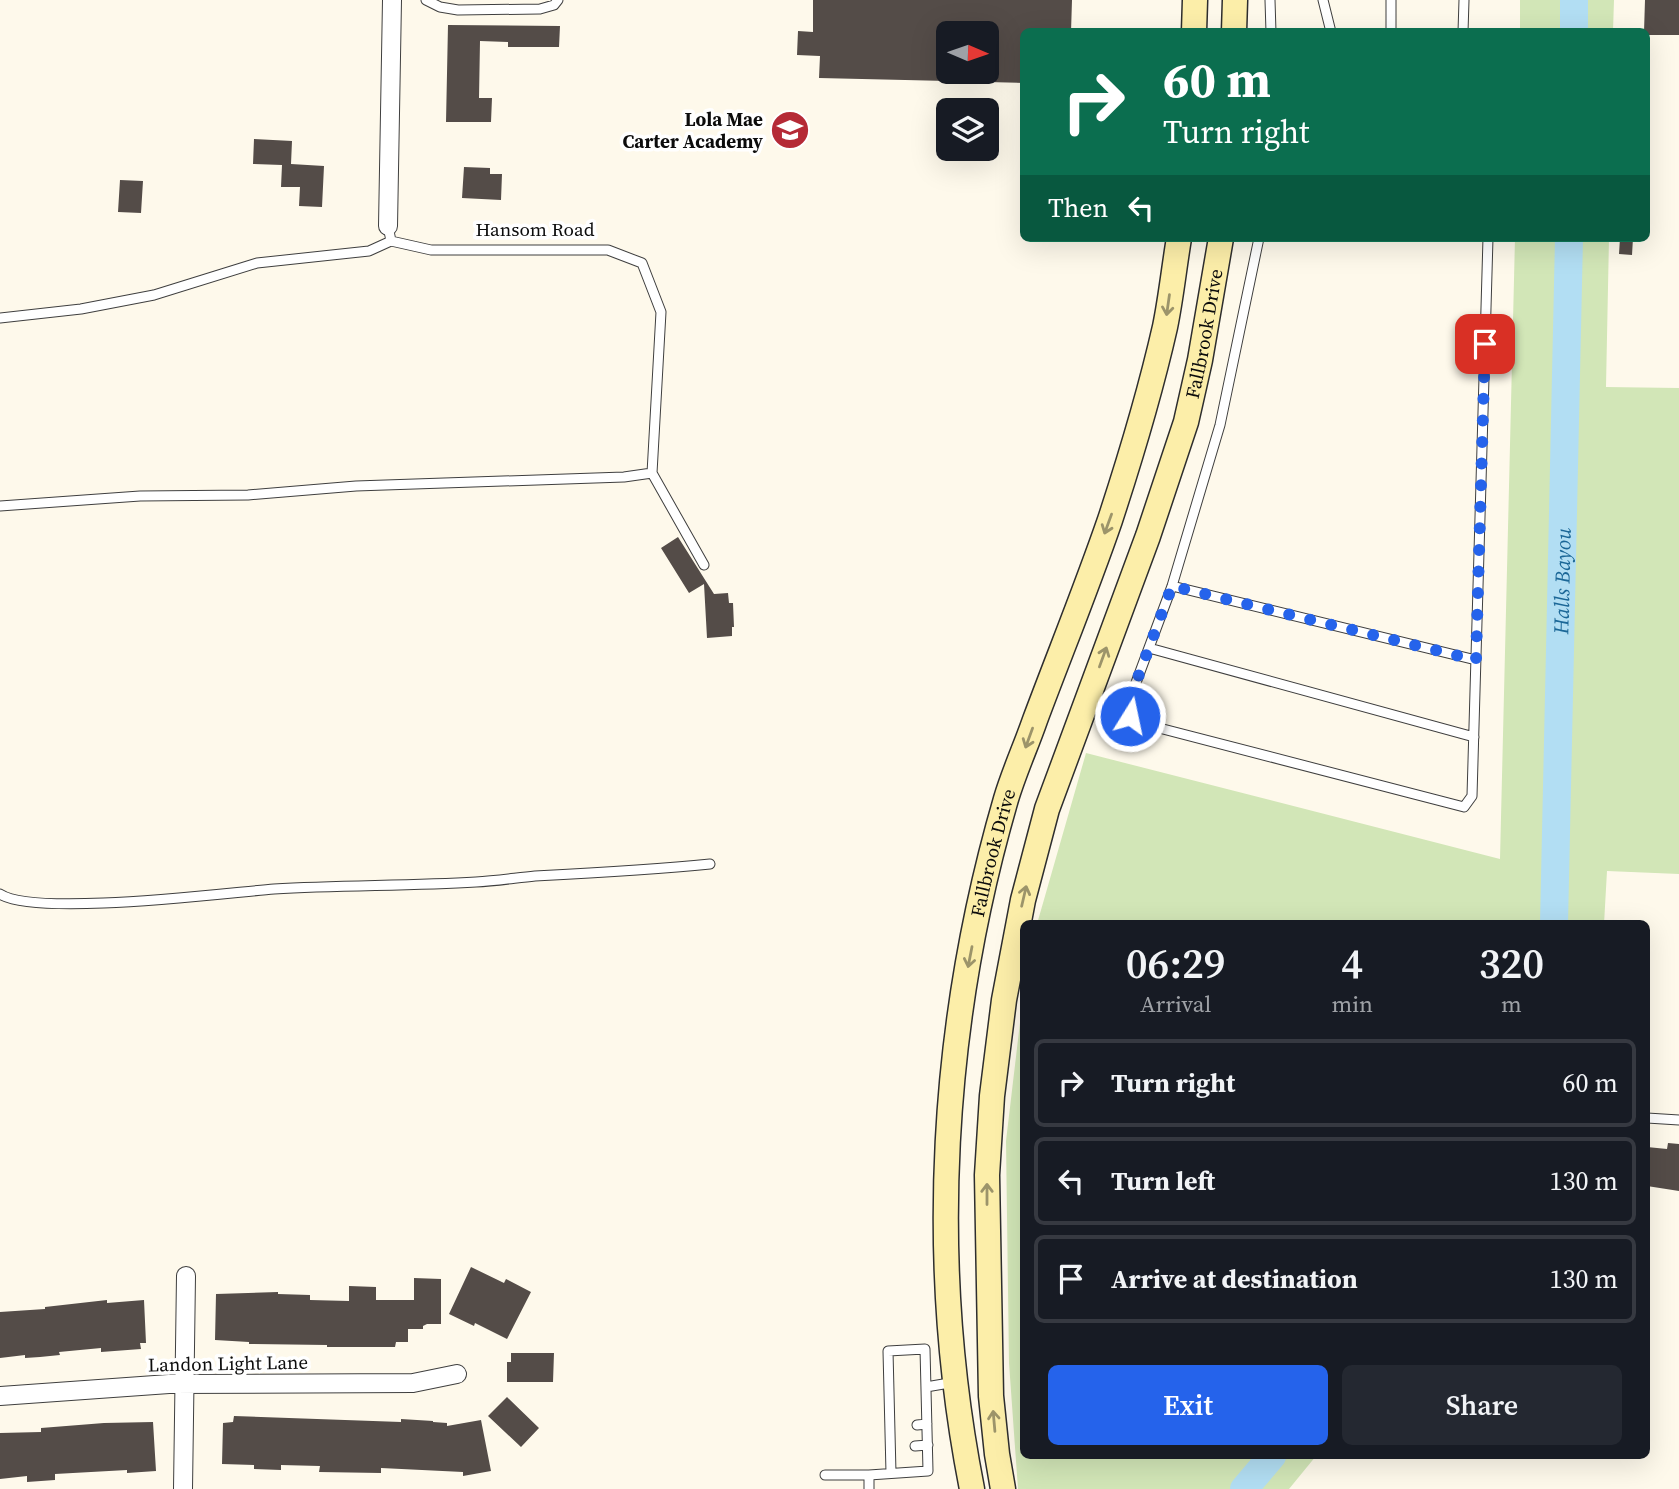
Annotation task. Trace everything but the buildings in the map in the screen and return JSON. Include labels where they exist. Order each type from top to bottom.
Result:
[{"type":"main road","points":[[1194,28],[1195,0]]},
{"type":"main road","points":[[1234,28],[1235,0]]},
{"type":"main road","name":"Fallbrook Drive","points":[[972,1489],[950,1334],[945,1174],[963,994],[982,891],[1007,796],[1109,521],[1146,408],[1166,323],[1178,242]]},
{"type":"main road","name":"Fallbrook Drive","points":[[1003,1489],[991,1396],[987,1175],[992,1096],[1004,1000],[1023,900],[1047,808],[1148,536],[1186,422],[1203,348],[1221,242]]},
{"type":"street","points":[[390,234],[392,0]]},
{"type":"street","points":[[183,1489],[186,1276]]},
{"type":"street","name":"Landon Light Lane","points":[[0,1396],[184,1384],[413,1383],[457,1374]]},
{"type":"lane","points":[[426,0],[440,7],[458,10],[540,9],[554,5],[558,0]]},
{"type":"lane","points":[[1270,0],[1270,28]]},
{"type":"lane","points":[[1323,0],[1330,28]]},
{"type":"lane","points":[[1391,0],[1391,28]]},
{"type":"lane","points":[[1463,28],[1464,0]]},
{"type":"lane","points":[[0,318],[81,309],[154,295],[257,263],[369,251],[390,234]]},
{"type":"lane","name":"Hansom Road","points":[[390,234],[431,250],[608,250],[642,263],[661,312],[652,473]]},
{"type":"lane","points":[[1258,242],[1220,425],[1172,586],[1127,709],[1136,722],[1464,807],[1472,796],[1488,242]]},
{"type":"lane","points":[[0,506],[140,496],[248,495],[356,486],[624,477],[652,473],[704,565]]},
{"type":"lane","points":[[1172,586],[1476,660]]},
{"type":"lane","points":[[1149,648],[1474,737]]},
{"type":"lane","points":[[0,894],[8,899],[32,904],[75,903],[352,885],[476,882],[709,864]]},
{"type":"lane","points":[[1650,1118],[1679,1120]]},
{"type":"lane","points":[[825,1475],[869,1475],[891,1474],[928,1471],[927,1424],[922,1404],[925,1349],[888,1351],[889,1404],[895,1426],[891,1474]]},
{"type":"lane","points":[[924,1384],[955,1382]]},
{"type":"lane","points":[[889,1384],[902,1383]]},
{"type":"lane","points":[[889,1404],[900,1404]]},
{"type":"lane","points":[[916,1425],[927,1424]]},
{"type":"lane","points":[[915,1446],[928,1446]]},
{"type":"lane","points":[[869,1475],[869,1489]]},
{"type":"green space","points":[[1520,0],[1614,0],[1613,28],[1520,28]]},
{"type":"green space","points":[[1515,242],[1609,242],[1606,387],[1679,388],[1679,874],[1607,871],[1604,920],[1038,920],[1086,753],[1500,859]]},
{"type":"green space","points":[[1020,1023],[1020,1459],[1314,1459],[1289,1489],[1018,1489],[1009,1363],[1006,1141]]},
{"type":"waterway","name":"Halls Bayou","points":[[1574,0],[1574,28]]},
{"type":"waterway","name":"Halls Bayou","points":[[1554,920],[1569,242]]},
{"type":"waterway","name":"Halls Bayou","points":[[1244,1489],[1269,1459]]},
{"type":"place","name":"Lola Mae Carter Academy","points":[[790,130]]},
{"type":"route","points":[[1130,716],[1127,709],[1131,696],[1172,586],[1476,660],[1485,344]]}]
